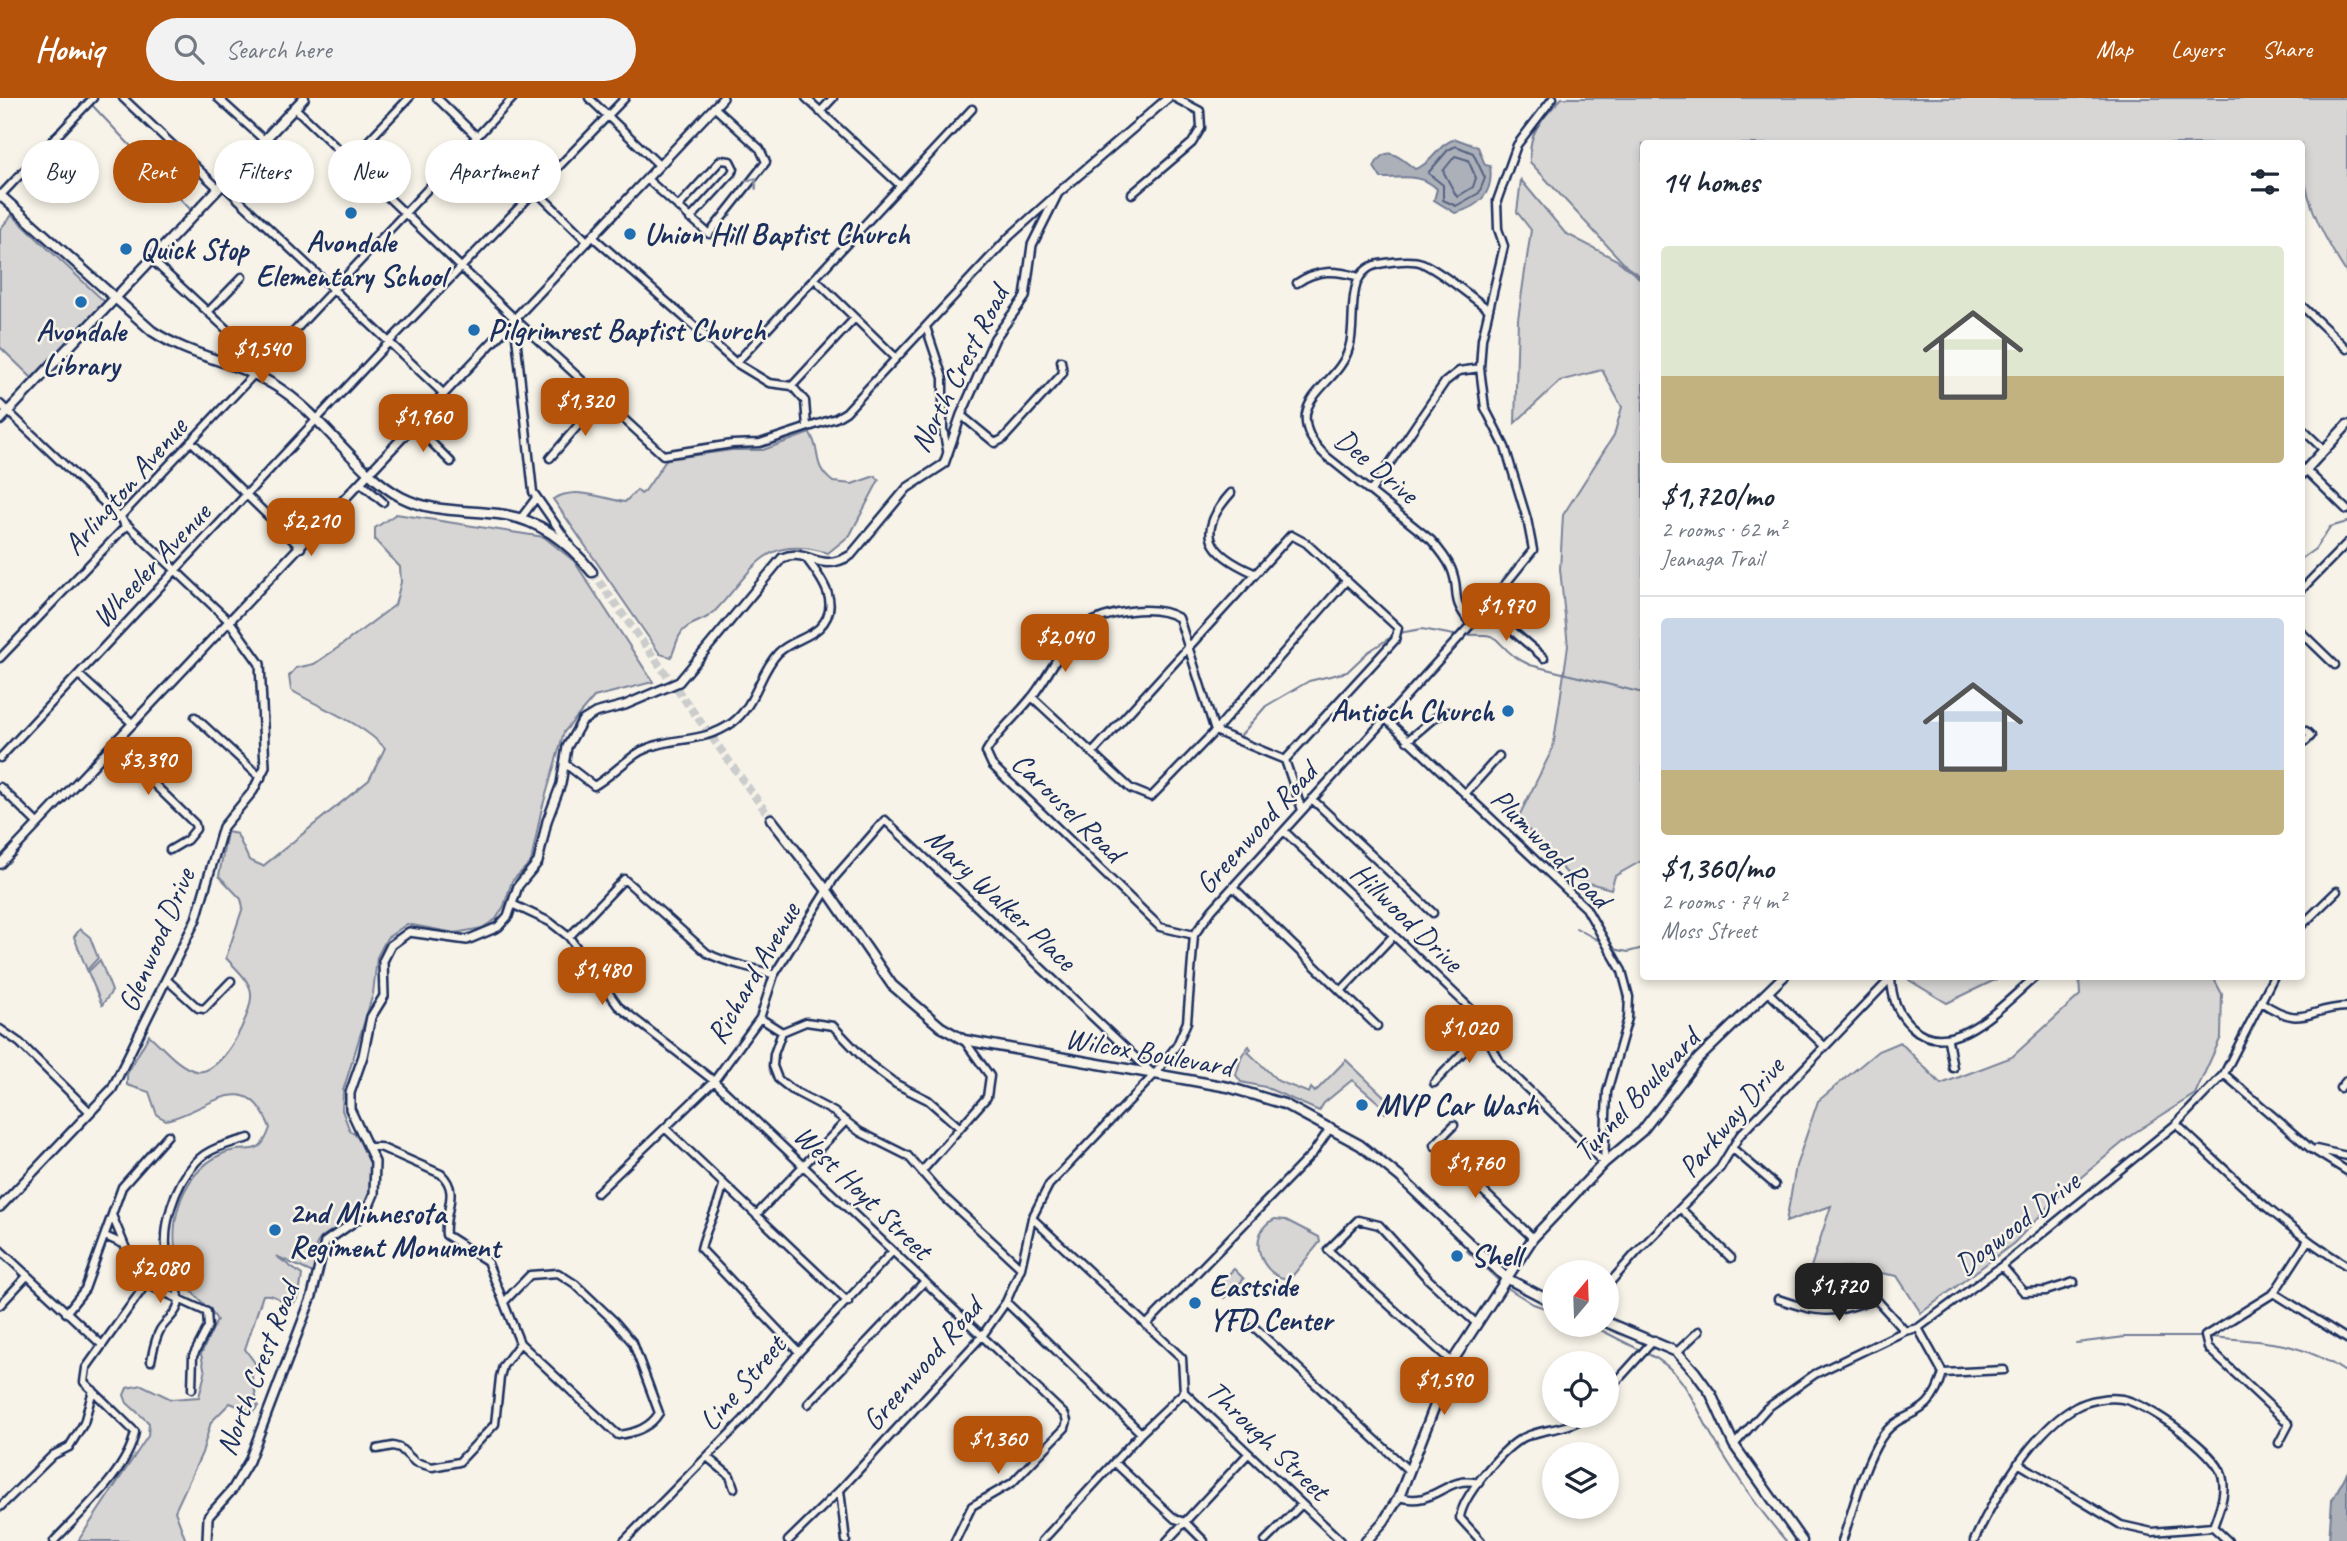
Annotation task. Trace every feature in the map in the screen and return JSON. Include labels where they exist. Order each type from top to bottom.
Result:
[{"type":"main road","points":[[264,140],[297,102]]},
{"type":"main road","points":[[0,420],[214,193]]},
{"type":"main road","points":[[0,196],[115,299],[163,338],[256,372],[318,418],[371,473],[398,495],[444,511],[522,519],[573,549],[592,572]]},
{"type":"main road","points":[[2305,471],[2347,425]]},
{"type":"main road","name":"Wilcox Boulevard","points":[[771,819],[828,892],[892,985],[940,1027],[964,1040],[1270,1098],[1332,1127],[1401,1178],[1506,1278],[1542,1297]]},
{"type":"main road","name":"Tunnel Boulevard","points":[[1366,1541],[1384,1521],[1399,1497],[1452,1362],[1533,1238],[1604,1163],[1642,1131],[1698,1059],[1780,980]]},
{"type":"main road","points":[[1619,1327],[1654,1340],[1676,1352],[1710,1394],[1734,1445],[1802,1541]]},
{"type":"street","points":[[0,196],[93,98]]},
{"type":"street","points":[[123,98],[214,181]]},
{"type":"street","points":[[218,98],[264,140]]},
{"type":"street","points":[[370,140],[409,98]]},
{"type":"street","points":[[437,98],[477,137]]},
{"type":"street","name":"Arlington Avenue","points":[[0,658],[125,527],[121,516],[513,98]]},
{"type":"street","points":[[589,98],[659,165]]},
{"type":"street","name":"Wheeler Avenue","points":[[561,163],[625,98]]},
{"type":"street","points":[[0,864],[723,98]]},
{"type":"street","points":[[806,98],[901,186]]},
{"type":"street","points":[[820,112],[833,98]]},
{"type":"street","name":"North Crest Road","points":[[207,1541],[208,1517],[232,1490],[249,1461],[312,1296],[325,1242],[358,1219],[368,1208],[374,1194],[377,1172],[350,1110],[350,1093],[363,1056],[371,1017],[384,996],[383,961],[391,945],[409,932],[467,940],[498,926],[513,905],[519,886],[538,862],[572,734],[582,721],[595,713],[625,705],[679,682],[782,558],[791,554],[830,564],[851,555],[907,488],[939,469],[948,457],[961,415],[995,338],[1025,297],[1032,245],[1058,193],[1168,98]]},
{"type":"street","points":[[1132,194],[1192,143],[1201,128],[1200,110],[1175,98]]},
{"type":"street","name":"Greenwood Road","points":[[788,1541],[840,1490],[982,1336],[1006,1302],[1021,1268],[1032,1219],[1049,1185],[1154,1075],[1177,1045],[1187,1022],[1194,935],[1233,887],[1486,608],[1533,550],[1527,519],[1505,447],[1485,408],[1480,368],[1488,309],[1504,246],[1498,229],[1497,201],[1517,145],[1553,98]]},
{"type":"street","points":[[297,102],[332,140]]},
{"type":"street","points":[[648,179],[709,234],[766,162],[760,149],[715,107]]},
{"type":"street","points":[[736,363],[972,109]]},
{"type":"street","points":[[678,207],[721,160],[730,161],[734,169],[731,174],[691,219]]},
{"type":"street","points":[[396,203],[600,400],[663,455],[733,444],[760,443],[846,412],[1010,236],[1058,193]]},
{"type":"street","points":[[239,203],[334,288],[444,394]]},
{"type":"street","name":"Wheeler Avenue","points":[[0,758],[522,203]]},
{"type":"street","points":[[550,203],[736,363],[769,383],[792,386],[805,401],[807,427]]},
{"type":"street","points":[[152,260],[264,364]]},
{"type":"street","points":[[1297,283],[1309,275],[1329,271],[1359,277],[1377,264],[1420,262],[1488,309]]},
{"type":"street","points":[[208,312],[242,277]]},
{"type":"street","name":"Dee Drive","points":[[1359,277],[1355,290],[1350,347],[1334,377],[1311,400],[1306,422],[1314,444],[1441,552],[1451,568],[1456,603],[1471,624]]},
{"type":"street","points":[[815,279],[895,357]]},
{"type":"street","points":[[2305,309],[2347,349]]},
{"type":"street","points":[[514,318],[535,495],[573,549]]},
{"type":"street","points":[[792,386],[855,318]]},
{"type":"street","points":[[926,327],[943,378],[943,429],[948,457]]},
{"type":"street","points":[[961,415],[989,440],[995,443],[1003,439],[1063,373],[1061,361]]},
{"type":"street","points":[[1371,491],[1445,382],[1459,371],[1480,368]]},
{"type":"street","points":[[550,458],[600,400]]},
{"type":"street","points":[[0,404],[230,622],[260,664],[265,767],[261,778],[195,717]]},
{"type":"street","points":[[415,426],[451,462]]},
{"type":"street","points":[[2305,432],[2324,450]]},
{"type":"street","points":[[192,442],[301,548]]},
{"type":"street","points":[[2305,473],[2347,510]]},
{"type":"street","points":[[361,483],[383,502]]},
{"type":"street","points":[[1231,493],[1214,514],[1208,531],[1214,547],[1227,561],[1254,573]]},
{"type":"street","points":[[522,519],[535,495]]},
{"type":"street","points":[[1093,752],[1291,535],[1306,543],[1398,628],[1395,640],[1285,760]]},
{"type":"street","points":[[2305,586],[2347,543]]},
{"type":"street","points":[[564,763],[594,786],[643,751],[693,741],[733,722],[751,702],[774,657],[785,646],[819,628],[829,612],[831,599],[827,587],[806,558]]},
{"type":"street","points":[[1032,697],[1132,789],[1151,797],[1215,731],[1347,580]]},
{"type":"street","points":[[1486,608],[1544,658]]},
{"type":"street","name":"Carousel Road","points":[[1194,935],[1160,927],[992,765],[986,752],[994,738],[1032,697],[1080,629],[1104,617],[1131,612],[1168,612],[1179,618],[1215,731]]},
{"type":"street","points":[[2305,636],[2335,665]]},
{"type":"street","points":[[79,675],[133,724]]},
{"type":"street","points":[[1407,741],[1434,718],[1448,712]]},
{"type":"street","name":"Plumwood Road","points":[[1386,719],[1586,908],[1622,971],[1629,997],[1628,1018],[1607,1091],[1604,1163]]},
{"type":"street","points":[[1215,731],[1285,760],[1302,810]]},
{"type":"street","points":[[114,745],[195,824],[196,829],[187,841],[170,850]]},
{"type":"street","points":[[1465,794],[1499,756]]},
{"type":"street","name":"Glenwood Drive","points":[[0,1207],[112,1089],[195,919],[223,827],[261,778]]},
{"type":"street","points":[[0,787],[37,823]]},
{"type":"street","points":[[1312,799],[1433,913]]},
{"type":"street","name":"Mary Walker Place","points":[[828,892],[835,877],[885,820],[1154,1075]]},
{"type":"street","name":"Hillwood Drive","points":[[1284,831],[1474,1012],[1500,1062],[1604,1163]]},
{"type":"street","points":[[513,905],[550,922],[569,937],[624,878],[707,953],[722,962],[774,975]]},
{"type":"street","points":[[1233,887],[1377,1026]]},
{"type":"street","points":[[2305,922],[2337,891]]},
{"type":"street","name":"Richard Avenue","points":[[597,1193],[714,1081],[760,1018],[774,975],[828,892]]},
{"type":"street","points":[[1341,990],[1393,936]]},
{"type":"street","name":"West Hoyt Street","points":[[569,937],[618,1006],[714,1081],[982,1336],[1067,1421],[1065,1428],[1012,1483],[972,1506],[955,1541]]},
{"type":"street","points":[[166,979],[198,1008],[204,1009],[231,981]]},
{"type":"street","name":"Parkway Drive","points":[[1619,1272],[1682,1210],[1720,1168],[1740,1135],[1823,1045],[1888,980]]},
{"type":"street","points":[[1891,980],[1892,995],[1902,1018],[1915,1031],[1932,1038],[1948,1040],[1986,1017],[2032,980]]},
{"type":"street","name":"Dogwood Drive","points":[[1734,1445],[1767,1408],[1815,1374],[1905,1331],[1918,1328],[2002,1266],[2176,1124],[2224,1074],[2272,980]]},
{"type":"street","points":[[1769,992],[1823,1045]]},
{"type":"street","points":[[2261,1002],[2283,1016],[2300,1018],[2347,1007]]},
{"type":"street","points":[[760,1018],[782,1032]]},
{"type":"street","points":[[959,1127],[928,1100],[896,1084],[869,1064],[833,1026],[806,1022],[782,1032],[774,1054],[773,1066],[778,1079],[874,1140],[908,1156],[923,1170],[941,1194],[1021,1268]]},
{"type":"street","points":[[1434,1083],[1485,1029]]},
{"type":"street","points":[[1,1030],[90,1112]]},
{"type":"street","points":[[923,1170],[987,1097],[990,1087],[985,1068],[964,1040]]},
{"type":"street","points":[[1948,1040],[1953,1068]]},
{"type":"street","points":[[2224,1074],[2310,1148],[2347,1171]]},
{"type":"street","points":[[2340,1088],[2347,1080]]},
{"type":"street","points":[[756,1215],[846,1121]]},
{"type":"street","points":[[2176,1124],[2277,1218],[2307,1242],[2347,1266]]},
{"type":"street","points":[[1454,1125],[1434,1145],[1533,1238]]},
{"type":"street","points":[[1146,1325],[1313,1153],[1332,1127]]},
{"type":"street","points":[[666,1129],[848,1302]]},
{"type":"street","points":[[66,1313],[85,1289],[122,1187],[168,1135]]},
{"type":"street","points":[[151,1361],[160,1330],[177,1308],[179,1299],[167,1256],[166,1236],[170,1210],[180,1184],[197,1160],[224,1145],[249,1138]]},
{"type":"street","points":[[368,1147],[380,1147],[441,1174],[448,1181],[453,1191],[445,1226],[446,1235],[487,1261],[520,1343],[618,1435],[633,1434],[653,1422],[659,1413],[633,1343],[575,1284],[558,1273],[530,1275],[504,1302]]},
{"type":"street","points":[[1732,1148],[1774,1185]]},
{"type":"street","points":[[2310,1148],[2347,1156]]},
{"type":"street","points":[[723,1185],[716,1209],[705,1228],[701,1249],[799,1352]]},
{"type":"street","points":[[1682,1210],[1731,1258]]},
{"type":"street","points":[[112,1215],[123,1244],[146,1284],[198,1305],[207,1312],[210,1319],[193,1356],[192,1389]]},
{"type":"street","name":"Through Street","points":[[1032,1219],[1182,1358],[1184,1392],[1342,1541]]},
{"type":"street","points":[[1452,1362],[1328,1250],[1358,1220],[1379,1225],[1428,1279],[1477,1324]]},
{"type":"street","points":[[104,1236],[123,1244]]},
{"type":"street","points":[[2279,1443],[2289,1424],[2208,1348],[2205,1336],[2274,1293],[2307,1242]]},
{"type":"street","points":[[0,1250],[102,1345]]},
{"type":"street","name":"Line Street","points":[[624,1541],[744,1419],[799,1352],[892,1252]]},
{"type":"street","points":[[2002,1266],[2024,1292],[2046,1292],[2074,1282]]},
{"type":"street","points":[[0,1304],[27,1276]]},
{"type":"street","points":[[808,1404],[924,1282]]},
{"type":"street","points":[[54,1541],[98,1493],[132,1450],[135,1432],[84,1381],[86,1368],[146,1284]]},
{"type":"street","points":[[2274,1293],[2347,1339]]},
{"type":"street","points":[[1778,1299],[1816,1312],[1850,1308],[1875,1298],[1905,1331]]},
{"type":"street","points":[[1006,1302],[1141,1433]]},
{"type":"street","points":[[1254,1327],[1408,1470]]},
{"type":"street","points":[[1918,1328],[1943,1373]]},
{"type":"street","points":[[1676,1352],[1699,1331]]},
{"type":"street","points":[[1619,1379],[1654,1340]]},
{"type":"street","points":[[377,1449],[393,1446],[400,1448],[415,1462],[432,1467],[459,1462],[495,1424],[503,1366],[520,1343]]},
{"type":"street","points":[[1943,1373],[2004,1370]]},
{"type":"street","points":[[1842,1541],[1883,1435],[1894,1423],[1931,1402],[1943,1373]]},
{"type":"street","points":[[0,1507],[53,1455],[69,1447],[84,1423],[93,1390]]},
{"type":"street","points":[[1042,1541],[1141,1433],[1184,1392]]},
{"type":"street","points":[[1975,1541],[1993,1499],[2018,1463],[2063,1415],[2092,1401],[2123,1399],[2141,1406],[2177,1429],[2219,1468],[2224,1493],[2213,1527]]},
{"type":"street","points":[[1481,1541],[1460,1518],[1461,1509],[1487,1470],[1519,1440],[1562,1428]]},
{"type":"street","points":[[1167,1541],[1248,1454]]},
{"type":"street","points":[[707,1457],[730,1476],[734,1488]]},
{"type":"street","points":[[1115,1463],[1175,1519],[1185,1522],[1204,1541]]},
{"type":"street","points":[[2018,1463],[2121,1525],[2152,1532],[2213,1527],[2228,1541]]},
{"type":"street","points":[[1399,1497],[1424,1500],[1455,1483],[1477,1487]]},
{"type":"street","points":[[840,1490],[846,1541]]},
{"type":"street","points":[[1265,1541],[1301,1504]]},
{"type":"shaded area","points":[[1562,98],[2347,98],[2347,274],[2328,243],[2308,196],[2305,184],[2305,140],[1640,140],[1640,276],[1627,267],[1530,162],[1531,142],[1543,119]]},
{"type":"shaded area","points":[[1521,180],[1565,233],[1617,260],[1640,279],[1640,862],[1615,876],[1611,889],[1571,878],[1518,818],[1553,748],[1568,646],[1560,569],[1563,515],[1614,435],[1622,407],[1602,370],[1560,381],[1515,423],[1518,319],[1531,230],[1517,212]]},
{"type":"shaded area","points":[[12,215],[105,302],[32,378],[0,347],[0,229]]},
{"type":"shaded area","points":[[810,433],[819,464],[833,482],[852,484],[875,476],[879,480],[850,535],[828,553],[806,548],[788,548],[773,552],[750,570],[714,612],[683,631],[671,657],[660,654],[553,499],[580,493],[625,502],[637,490],[641,494],[645,491],[667,459],[732,450],[763,450]]},
{"type":"shaded area","points":[[396,514],[544,537],[574,561],[653,682],[594,697],[564,732],[541,812],[531,862],[512,881],[504,906],[496,919],[482,928],[455,933],[407,924],[387,938],[377,957],[373,994],[343,1091],[342,1110],[350,1131],[361,1142],[372,1166],[369,1195],[351,1219],[324,1235],[317,1243],[315,1274],[276,1256],[302,1275],[299,1296],[293,1304],[263,1295],[245,1349],[255,1363],[252,1377],[258,1406],[253,1412],[230,1403],[211,1422],[202,1453],[175,1511],[186,1541],[78,1541],[148,1436],[149,1423],[127,1403],[124,1395],[127,1388],[142,1385],[171,1399],[199,1397],[205,1373],[201,1354],[217,1320],[186,1284],[177,1261],[175,1225],[185,1190],[195,1175],[224,1153],[257,1148],[270,1128],[260,1109],[249,1099],[237,1095],[224,1097],[166,1120],[157,1115],[149,1092],[127,1085],[127,1074],[149,1035],[189,1069],[206,1070],[225,1054],[234,1042],[247,1015],[250,988],[226,958],[243,907],[241,899],[219,876],[227,832],[237,834],[249,860],[263,866],[369,780],[385,748],[352,723],[291,690],[289,676],[296,668],[314,664],[395,605],[401,582],[400,567],[375,540],[375,528]]},
{"type":"shaded area","points":[[80,929],[90,937],[98,958],[87,970],[74,937]]},
{"type":"shaded area","points":[[100,960],[112,991],[102,1005],[88,972]]},
{"type":"shaded area","points":[[1909,980],[1995,980],[1947,1003]]},
{"type":"shaded area","points":[[2079,980],[2215,980],[2222,994],[2221,1037],[2195,1094],[2134,1133],[2061,1194],[2014,1243],[1921,1313],[1897,1276],[1848,1267],[1810,1270],[1831,1206],[1786,1222],[1796,1166],[1818,1101],[1878,1051],[1900,1042],[1941,1084],[2012,1057],[2080,995]]},
{"type":"shaded area","points":[[1249,1046],[1251,1049],[1248,1052],[1278,1081],[1309,1093],[1311,1088],[1315,1092],[1346,1060],[1388,1100],[1390,1109],[1385,1113],[1380,1104],[1352,1080],[1324,1103],[1319,1111],[1265,1087],[1241,1082],[1236,1075],[1242,1055]]},
{"type":"shaded area","points":[[1275,1219],[1286,1220],[1319,1237],[1320,1242],[1290,1279],[1271,1271],[1260,1254],[1260,1234],[1266,1225]]},
{"type":"shaded area","points":[[1234,1269],[1244,1279],[1224,1298],[1214,1288]]},
{"type":"water","points":[[1456,139],[1478,147],[1485,165],[1490,166],[1487,191],[1472,207],[1464,210],[1455,213],[1434,200],[1437,189],[1425,181],[1410,177],[1381,178],[1374,167],[1384,155],[1394,154],[1415,169]]},
{"type":"water","points":[[2347,1473],[2347,1541],[2329,1541],[2332,1500]]},
{"type":"waterway","points":[[92,105],[190,209]]},
{"type":"waterway","points":[[2305,556],[2315,549],[2330,527],[2347,522]]},
{"type":"waterway","points":[[1399,633],[1422,629],[1459,636]]},
{"type":"waterway","points":[[1241,735],[1266,706],[1309,681],[1347,672],[1368,652],[1394,635]]},
{"type":"waterway","points":[[1464,635],[1490,636],[1515,657],[1530,665],[1640,692]]},
{"type":"waterway","points":[[1576,928],[1603,943]]},
{"type":"waterway","points":[[1613,949],[1628,952],[1640,949]]},
{"type":"waterway","points":[[1467,1251],[1499,1281]]},
{"type":"waterway","points":[[1506,1287],[1542,1307]]},
{"type":"waterway","points":[[1615,1337],[1640,1350]]},
{"type":"waterway","points":[[2076,1343],[2125,1337],[2204,1337]]},
{"type":"waterway","points":[[2210,1337],[2297,1348],[2314,1354],[2347,1373]]},
{"type":"waterway","points":[[1648,1354],[1661,1361],[1680,1379],[1738,1477],[1786,1541]]},
{"type":"tunnel","points":[[592,572],[771,819]]},
{"type":"place","name":"Avondale Elementary School","points":[[351,213]]},
{"type":"place","name":"Union Hill Baptist Church","points":[[630,234]]},
{"type":"place","name":"Quick Stop","points":[[126,249]]},
{"type":"place","name":"Avondale Library","points":[[81,302]]},
{"type":"place","name":"Pilgrimrest Baptist Church","points":[[474,330]]},
{"type":"place","name":"Antioch Church","points":[[1508,711]]},
{"type":"place","name":"MVP Car Wash","points":[[1362,1105]]},
{"type":"place","name":"2nd Minnesota Regiment Monument","points":[[275,1230]]},
{"type":"place","name":"Shell","points":[[1457,1256]]},
{"type":"place","name":"Eastside YFD Center","points":[[1195,1303]]}]
